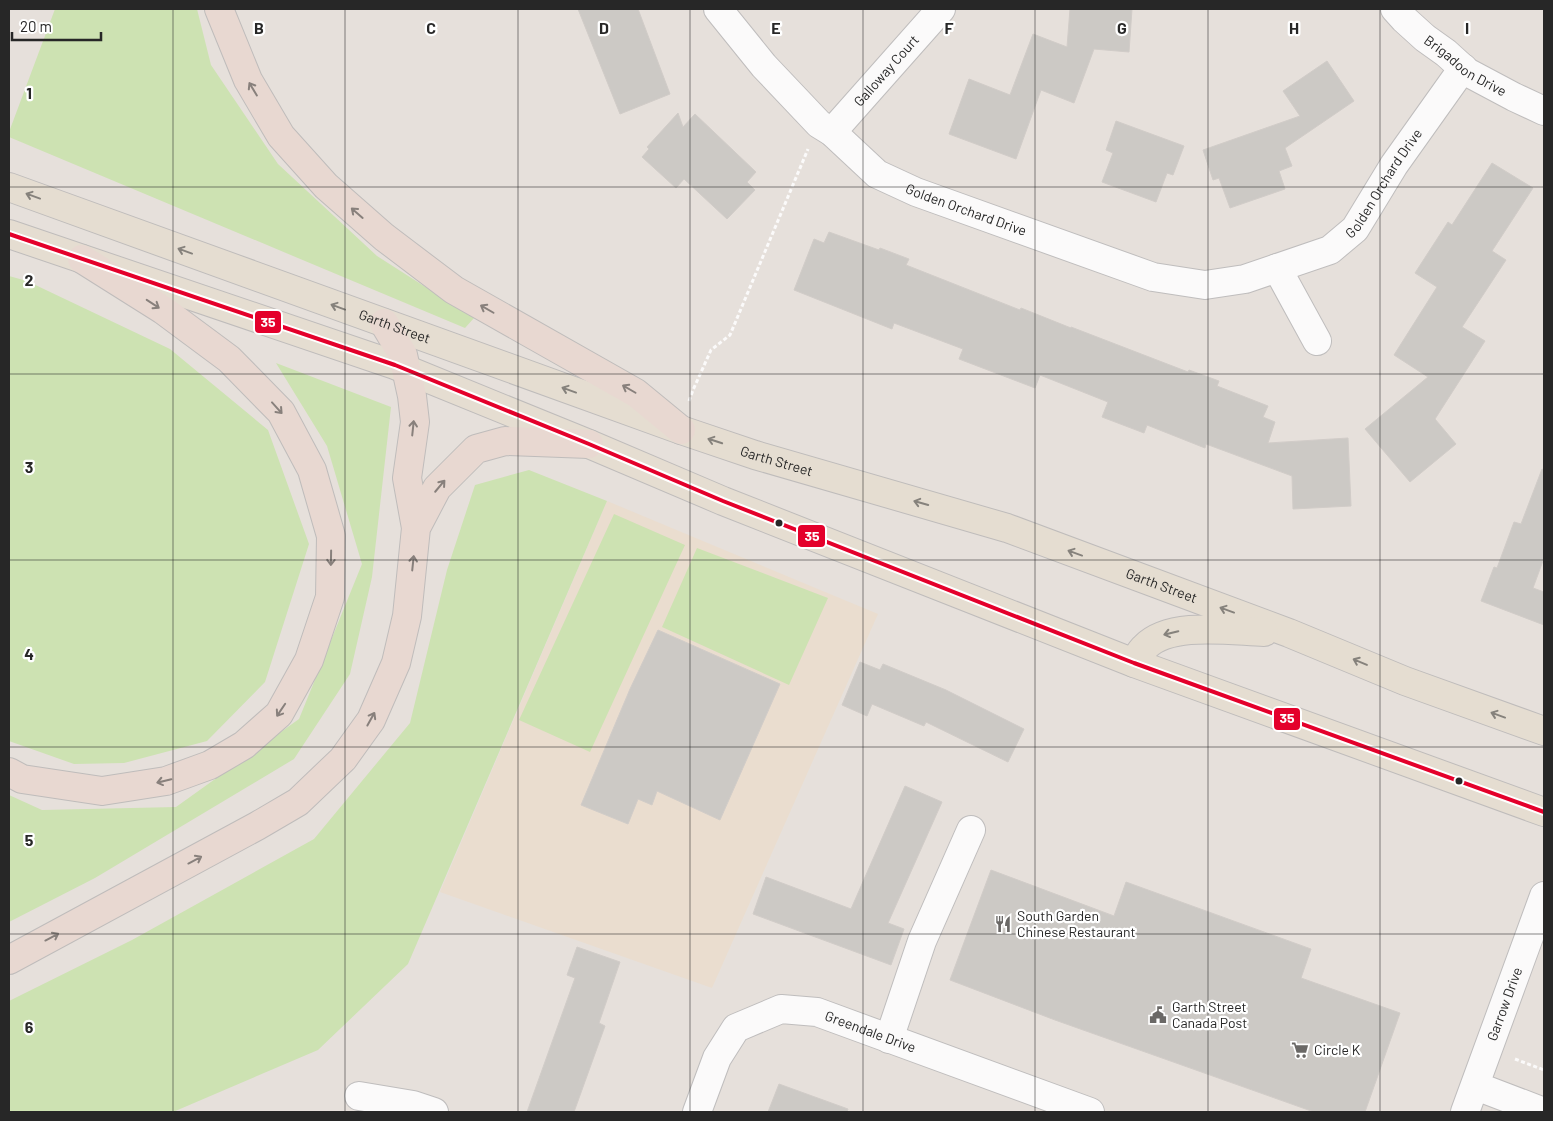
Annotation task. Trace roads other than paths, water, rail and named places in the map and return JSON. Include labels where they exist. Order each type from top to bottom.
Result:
[{"type":"highway","points":[[219,9],[248,80],[281,136],[326,186],[384,237],[454,290],[636,393],[681,430]]},
{"type":"highway","points":[[9,772],[22,779],[102,791],[166,781],[210,765],[244,744],[279,714],[309,660],[330,597],[331,536],[312,470],[281,412],[229,359],[163,310],[82,259]]},
{"type":"highway","points":[[9,960],[298,802],[343,759],[372,720],[396,663],[407,616],[416,528],[407,478],[415,422],[412,396],[403,355],[384,323]]},
{"type":"highway","points":[[416,528],[437,488],[476,449],[505,441],[589,444]]},
{"type":"main road","name":"Garth Street","points":[[9,187],[681,430],[755,455],[1007,528],[1289,633],[1405,681],[1544,731]]},
{"type":"main road","points":[[9,234],[407,370],[732,504],[1134,663],[1544,812]]},
{"type":"main road","points":[[1134,663],[1144,647],[1160,636],[1189,629],[1289,633]]},
{"type":"street","name":"Golden Orchard Drive","points":[[718,9],[764,66],[825,128],[877,174],[916,192],[1153,277],[1205,285],[1246,279],[1330,250],[1355,229],[1394,164],[1463,68]]},
{"type":"street","name":"Galloway Court","points":[[825,128],[941,9]]},
{"type":"street","name":"Brigadoon Drive","points":[[1395,9],[1425,38],[1446,53],[1467,72],[1544,111]]},
{"type":"street","points":[[1277,268],[1317,341]]},
{"type":"street","points":[[890,1039],[922,941],[971,830]]},
{"type":"street","name":"Garrow Drive","points":[[1465,1112],[1544,896]]},
{"type":"street","name":"Greendale Drive","points":[[697,1112],[717,1058],[736,1028],[782,1009],[817,1012],[1090,1112]]},
{"type":"street","points":[[1476,1086],[1544,1112]]},
{"type":"street","points":[[359,1096],[413,1105],[434,1112]]},
{"type":"place","name":"South Garden Chinese Restaurant","points":[[1003,924]]},
{"type":"place","name":"Garth Street Canada Post","points":[[1158,1015]]},
{"type":"place","name":"Circle K","points":[[1300,1050]]}]
